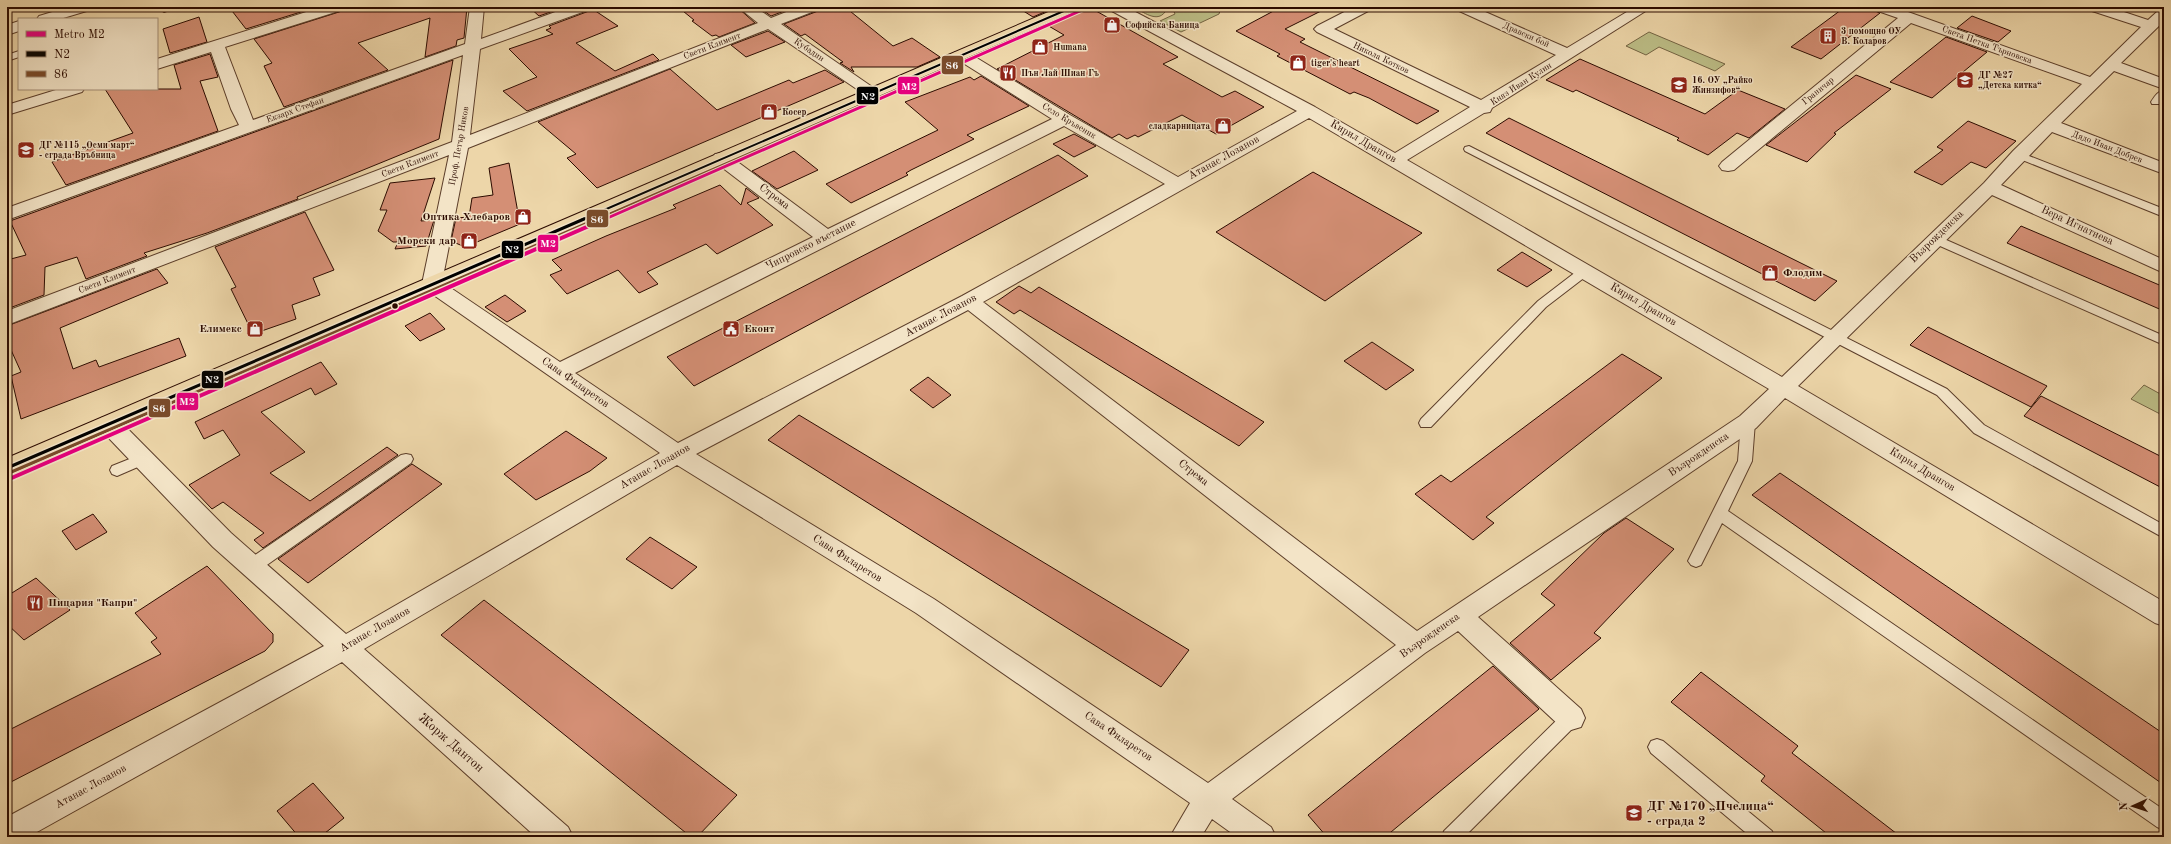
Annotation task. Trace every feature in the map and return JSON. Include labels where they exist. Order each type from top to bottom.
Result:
[{"type":"main road","points":[[7,468],[1073,7]]},
{"type":"street","points":[[47,18],[85,7]]},
{"type":"street","points":[[158,64],[336,7]]},
{"type":"street","name":"Проф. Петър Ников","points":[[432,284],[460,145],[474,46],[477,7]]},
{"type":"street","name":"Екзарх Стефан","points":[[7,214],[583,7]]},
{"type":"street","name":"Кубадин","points":[[745,7],[873,93]]},
{"type":"street","name":"Свети Климент","points":[[7,318],[460,145],[812,7]]},
{"type":"street","name":"Кирил Дрангов","points":[[1115,7],[1309,111],[1395,160],[1783,387],[2164,615]]},
{"type":"street","name":"Никола Котков","points":[[1365,7],[1322,29],[1484,108]]},
{"type":"street","name":"Дравски бой","points":[[1462,7],[1568,54]]},
{"type":"street","name":"Княз Иван Кулин","points":[[1395,160],[1484,108],[1645,7]]},
{"type":"street","name":"Света Петка Търновска","points":[[1880,7],[2093,83]]},
{"type":"street","points":[[2094,7],[2151,26]]},
{"type":"street","name":"Възрожденска","points":[[1185,837],[1207,801],[1416,645],[1748,422],[1834,336],[1990,187],[2019,155],[2163,14]]},
{"type":"street","name":"Граничар","points":[[1728,166],[1909,17]]},
{"type":"street","points":[[7,30],[18,26]]},
{"type":"street","points":[[217,46],[239,109],[248,127]]},
{"type":"street","name":"Село Кръвеник","points":[[961,55],[1064,119],[1178,184]]},
{"type":"street","points":[[2111,65],[2164,84]]},
{"type":"street","points":[[7,110],[73,90]]},
{"type":"street","name":"Атанас Лозанов","points":[[7,833],[344,648],[677,454],[969,301],[1309,111]]},
{"type":"street","name":"Чипровско въстание","points":[[558,372],[1064,119]]},
{"type":"street","name":"Дядо Иван Добрев","points":[[2050,125],[2164,169]]},
{"type":"street","name":"Стрема","points":[[721,158],[826,237]]},
{"type":"street","name":"Вера Игнатиева","points":[[1990,187],[2164,267]]},
{"type":"street","name":"Сава Филаретов","points":[[432,284],[677,454],[925,606],[1176,777],[1207,801],[1261,837]]},
{"type":"street","name":"Стрема","points":[[969,301],[1416,645]]},
{"type":"street","name":"Жорж Дантон","points":[[109,424],[142,460],[251,567],[558,837]]},
{"type":"street","points":[[1459,616],[1571,718]]},
{"type":"lane","points":[[161,7],[164,9],[172,7]]},
{"type":"lane","points":[[7,58],[18,54]]},
{"type":"lane","points":[[2156,102],[2164,93]]},
{"type":"lane","points":[[1469,149],[1942,392],[1979,429],[2164,532]]},
{"type":"lane","points":[[2019,155],[2164,214]]},
{"type":"lane","points":[[1935,239],[2164,341]]},
{"type":"lane","points":[[1426,423],[1542,304],[1585,271]]},
{"type":"lane","points":[[1696,562],[1745,461],[1748,422]]},
{"type":"lane","points":[[251,567],[406,459]]},
{"type":"lane","points":[[117,470],[142,460]]},
{"type":"lane","points":[[1720,513],[2164,821]]},
{"type":"lane","points":[[1451,837],[1571,718]]},
{"type":"lane","points":[[1657,747],[1764,837]]},
{"type":"green space","points":[[1205,6],[1220,11],[1219,14],[1181,32],[1160,21],[1175,14],[1172,7],[1178,10],[1187,7]]},
{"type":"green space","points":[[1134,7],[1164,7],[1165,12],[1158,17],[1154,17]]},
{"type":"green space","points":[[1649,32],[1725,64],[1715,71],[1659,47],[1646,55],[1626,46]]},
{"type":"green space","points":[[2144,385],[2164,396],[2164,416],[2131,399]]},
{"type":"building","points":[[229,7],[317,7],[246,29]]},
{"type":"building","points":[[345,7],[467,7],[464,38],[457,40],[456,46],[425,57],[430,18],[358,43],[388,70],[284,107],[264,66],[272,63],[254,39],[342,11]]},
{"type":"building","points":[[529,7],[565,7],[539,16]]},
{"type":"building","points":[[678,7],[737,7],[755,23],[719,37],[716,35],[712,36],[692,21],[694,20]]},
{"type":"building","points":[[758,7],[795,7],[771,16]]},
{"type":"building","points":[[820,7],[845,7],[893,46],[912,38],[940,57],[917,67],[851,67],[854,72],[840,63],[843,62],[805,34],[801,36],[784,24],[818,11]]},
{"type":"building","points":[[1017,7],[1056,7],[1033,17]]},
{"type":"building","points":[[1081,7],[1089,7],[1178,57],[1163,64],[1222,97],[1235,91],[1264,107],[1216,134],[1182,115],[1138,137],[1135,135],[1127,139],[1119,134],[1112,138],[997,69],[1064,35],[1047,25],[1079,11]]},
{"type":"building","points":[[1281,7],[1329,7],[1285,29],[1305,39],[1300,42],[1439,111],[1417,124],[1369,98],[1354,92],[1350,94],[1277,56],[1280,54],[1236,31]]},
{"type":"building","name":"3 помощно ОУ В. Коларов","points":[[1845,7],[1872,7],[1875,11],[1880,13],[1821,59],[1791,47]]},
{"type":"building","points":[[591,8],[618,26],[576,43],[615,71],[653,54],[659,60],[527,111],[503,91],[537,77],[509,49],[553,34],[546,30],[551,28],[549,26],[589,11]]},
{"type":"building","points":[[1972,16],[2011,31],[1998,42],[1957,28]]},
{"type":"building","points":[[199,17],[207,42],[170,53],[163,29]]},
{"type":"building","points":[[768,31],[785,42],[746,57],[731,45]]},
{"type":"building","points":[[1946,37],[1987,52],[1932,98],[1890,82]]},
{"type":"building","points":[[210,54],[218,77],[200,81],[218,131],[66,185],[52,162],[133,133],[106,90],[181,89],[174,65]]},
{"type":"building","points":[[1580,59],[1705,114],[1738,90],[1785,109],[1749,138],[1737,133],[1708,155],[1677,140],[1679,138],[1576,90],[1573,92],[1546,80]]},
{"type":"building","points":[[453,60],[439,139],[297,197],[298,199],[207,233],[144,253],[147,256],[86,279],[77,257],[45,267],[44,295],[7,309],[7,260],[26,255],[10,221]]},
{"type":"building","points":[[670,69],[717,110],[789,80],[793,83],[825,70],[844,82],[597,188],[567,158],[576,154],[538,122]]},
{"type":"building","points":[[1856,75],[1891,89],[1834,133],[1836,134],[1807,162],[1766,145]]},
{"type":"building","points":[[981,76],[1029,106],[967,135],[974,139],[911,170],[906,173],[908,175],[851,203],[826,184],[938,130],[905,102],[970,77],[974,80]]},
{"type":"building","points":[[1509,118],[1837,281],[1815,301],[1486,133]]},
{"type":"building","points":[[1968,121],[2016,141],[1986,168],[1971,162],[1942,185],[1914,172],[1943,150],[1937,147]]},
{"type":"building","points":[[1074,134],[1096,146],[1074,157],[1053,144]]},
{"type":"building","points":[[794,151],[818,170],[777,189],[752,171]]},
{"type":"building","points":[[1058,155],[1088,176],[694,386],[667,357]]},
{"type":"building","points":[[509,163],[520,224],[465,247],[451,241],[456,218],[469,217],[472,198],[493,195],[489,168]]},
{"type":"building","points":[[1313,172],[1422,233],[1325,301],[1216,232]]},
{"type":"building","points":[[435,178],[421,221],[434,220],[426,246],[395,249],[398,242],[393,242],[378,231],[387,210],[380,210],[390,183]]},
{"type":"building","points":[[720,185],[741,205],[746,188],[759,198],[747,203],[773,225],[717,254],[706,244],[647,272],[658,284],[639,293],[618,270],[567,294],[550,275],[562,270],[552,260],[606,236],[676,208],[673,205]]},
{"type":"building","points":[[305,212],[334,270],[313,278],[320,295],[292,305],[296,319],[253,334],[231,289],[236,287],[215,247]]},
{"type":"building","points":[[2021,226],[2164,287],[2164,311],[2007,243]]},
{"type":"building","points":[[1522,252],[1552,270],[1527,287],[1497,270]]},
{"type":"building","points":[[157,269],[168,283],[60,328],[73,369],[96,360],[99,367],[179,338],[186,356],[21,419],[11,376],[21,372],[7,341],[7,326]]},
{"type":"building","points":[[1019,286],[1031,293],[1039,287],[1264,422],[1239,446],[1020,310],[1014,314],[996,302]]},
{"type":"building","points":[[505,295],[526,311],[507,322],[485,307]]},
{"type":"building","points":[[430,313],[445,329],[420,341],[405,326]]},
{"type":"building","points":[[1928,327],[2047,386],[2031,407],[1910,345]]},
{"type":"building","points":[[1372,342],[1414,370],[1386,390],[1344,361]]},
{"type":"building","points":[[1622,354],[1662,378],[1486,517],[1494,523],[1473,540],[1415,494],[1441,475],[1451,482]]},
{"type":"building","points":[[321,362],[337,384],[315,395],[311,388],[261,412],[305,452],[270,473],[310,501],[387,447],[398,455],[263,548],[254,540],[264,533],[223,502],[212,509],[189,485],[240,455],[223,430],[204,439],[195,422]]},
{"type":"building","points":[[928,377],[951,395],[933,408],[910,390]]},
{"type":"building","points":[[2041,396],[2164,458],[2164,489],[2024,416]]},
{"type":"building","points":[[799,415],[1189,650],[1161,687],[768,440]]},
{"type":"building","points":[[566,431],[607,458],[590,471],[536,500],[504,474]]},
{"type":"building","points":[[412,464],[442,484],[308,583],[278,559]]},
{"type":"building","points":[[1780,473],[2164,734],[2164,785],[1752,495]]},
{"type":"building","points":[[93,514],[107,532],[76,550],[62,531]]},
{"type":"building","points":[[1626,518],[1674,549],[1594,633],[1601,638],[1551,680],[1510,643],[1555,605],[1541,594],[1604,533]]},
{"type":"building","points":[[650,537],[697,567],[672,589],[626,559]]},
{"type":"building","points":[[207,566],[273,634],[273,642],[265,651],[7,784],[7,731],[161,654],[151,642],[157,638],[135,613]]},
{"type":"building","name":"Пицария \"Капри\"","points":[[36,578],[70,610],[24,640],[7,624],[7,596]]},
{"type":"building","points":[[484,600],[737,795],[697,837],[691,837],[441,635]]},
{"type":"building","points":[[1493,666],[1539,709],[1385,837],[1327,837],[1308,815]]},
{"type":"building","points":[[1701,672],[1798,746],[1792,753],[1901,837],[1831,837],[1761,781],[1765,776],[1671,702]]},
{"type":"building","points":[[313,783],[344,818],[320,837],[299,837],[277,811]]},
{"type":"metro line","name":"M2","points":[[7,480],[1089,7]]},
{"type":"transit line","name":"N2","points":[[7,468],[1073,7]]},
{"type":"transit line","name":"86","points":[[9,473],[1075,12]]},
{"type":"place","name":"Софийска Баница","points":[[1112,25]]},
{"type":"place","name":"3 помощно ОУ В. Коларов","points":[[1828,36]]},
{"type":"place","name":"Humana","points":[[1040,47]]},
{"type":"place","name":"tiger's heart","points":[[1298,63]]},
{"type":"place","name":"Пън Лай Шиан Гъ","points":[[1008,73]]},
{"type":"place","name":"ДГ №27 „Детска китка“","points":[[1965,80]]},
{"type":"place","name":"16. ОУ „Райко Жинзифов“","points":[[1679,85]]},
{"type":"place","name":"Косер","points":[[769,112]]},
{"type":"place","name":"сладкарницата","points":[[1223,126]]},
{"type":"place","name":"ДГ №115 „Осми март“ - сграда Връбница","points":[[26,150]]},
{"type":"place","name":"Оптика Хлебаров","points":[[523,217]]},
{"type":"place","name":"Морски дар","points":[[469,241]]},
{"type":"place","name":"Флодим","points":[[1770,273]]},
{"type":"place","name":"Елимекс","points":[[255,329]]},
{"type":"place","name":"Еконт","points":[[731,329]]},
{"type":"place","name":"Пицария \"Капри\"","points":[[35,603]]},
{"type":"place","name":"ДГ №170 „Пчелица“ - сграда 2","points":[[1634,813]]}]
